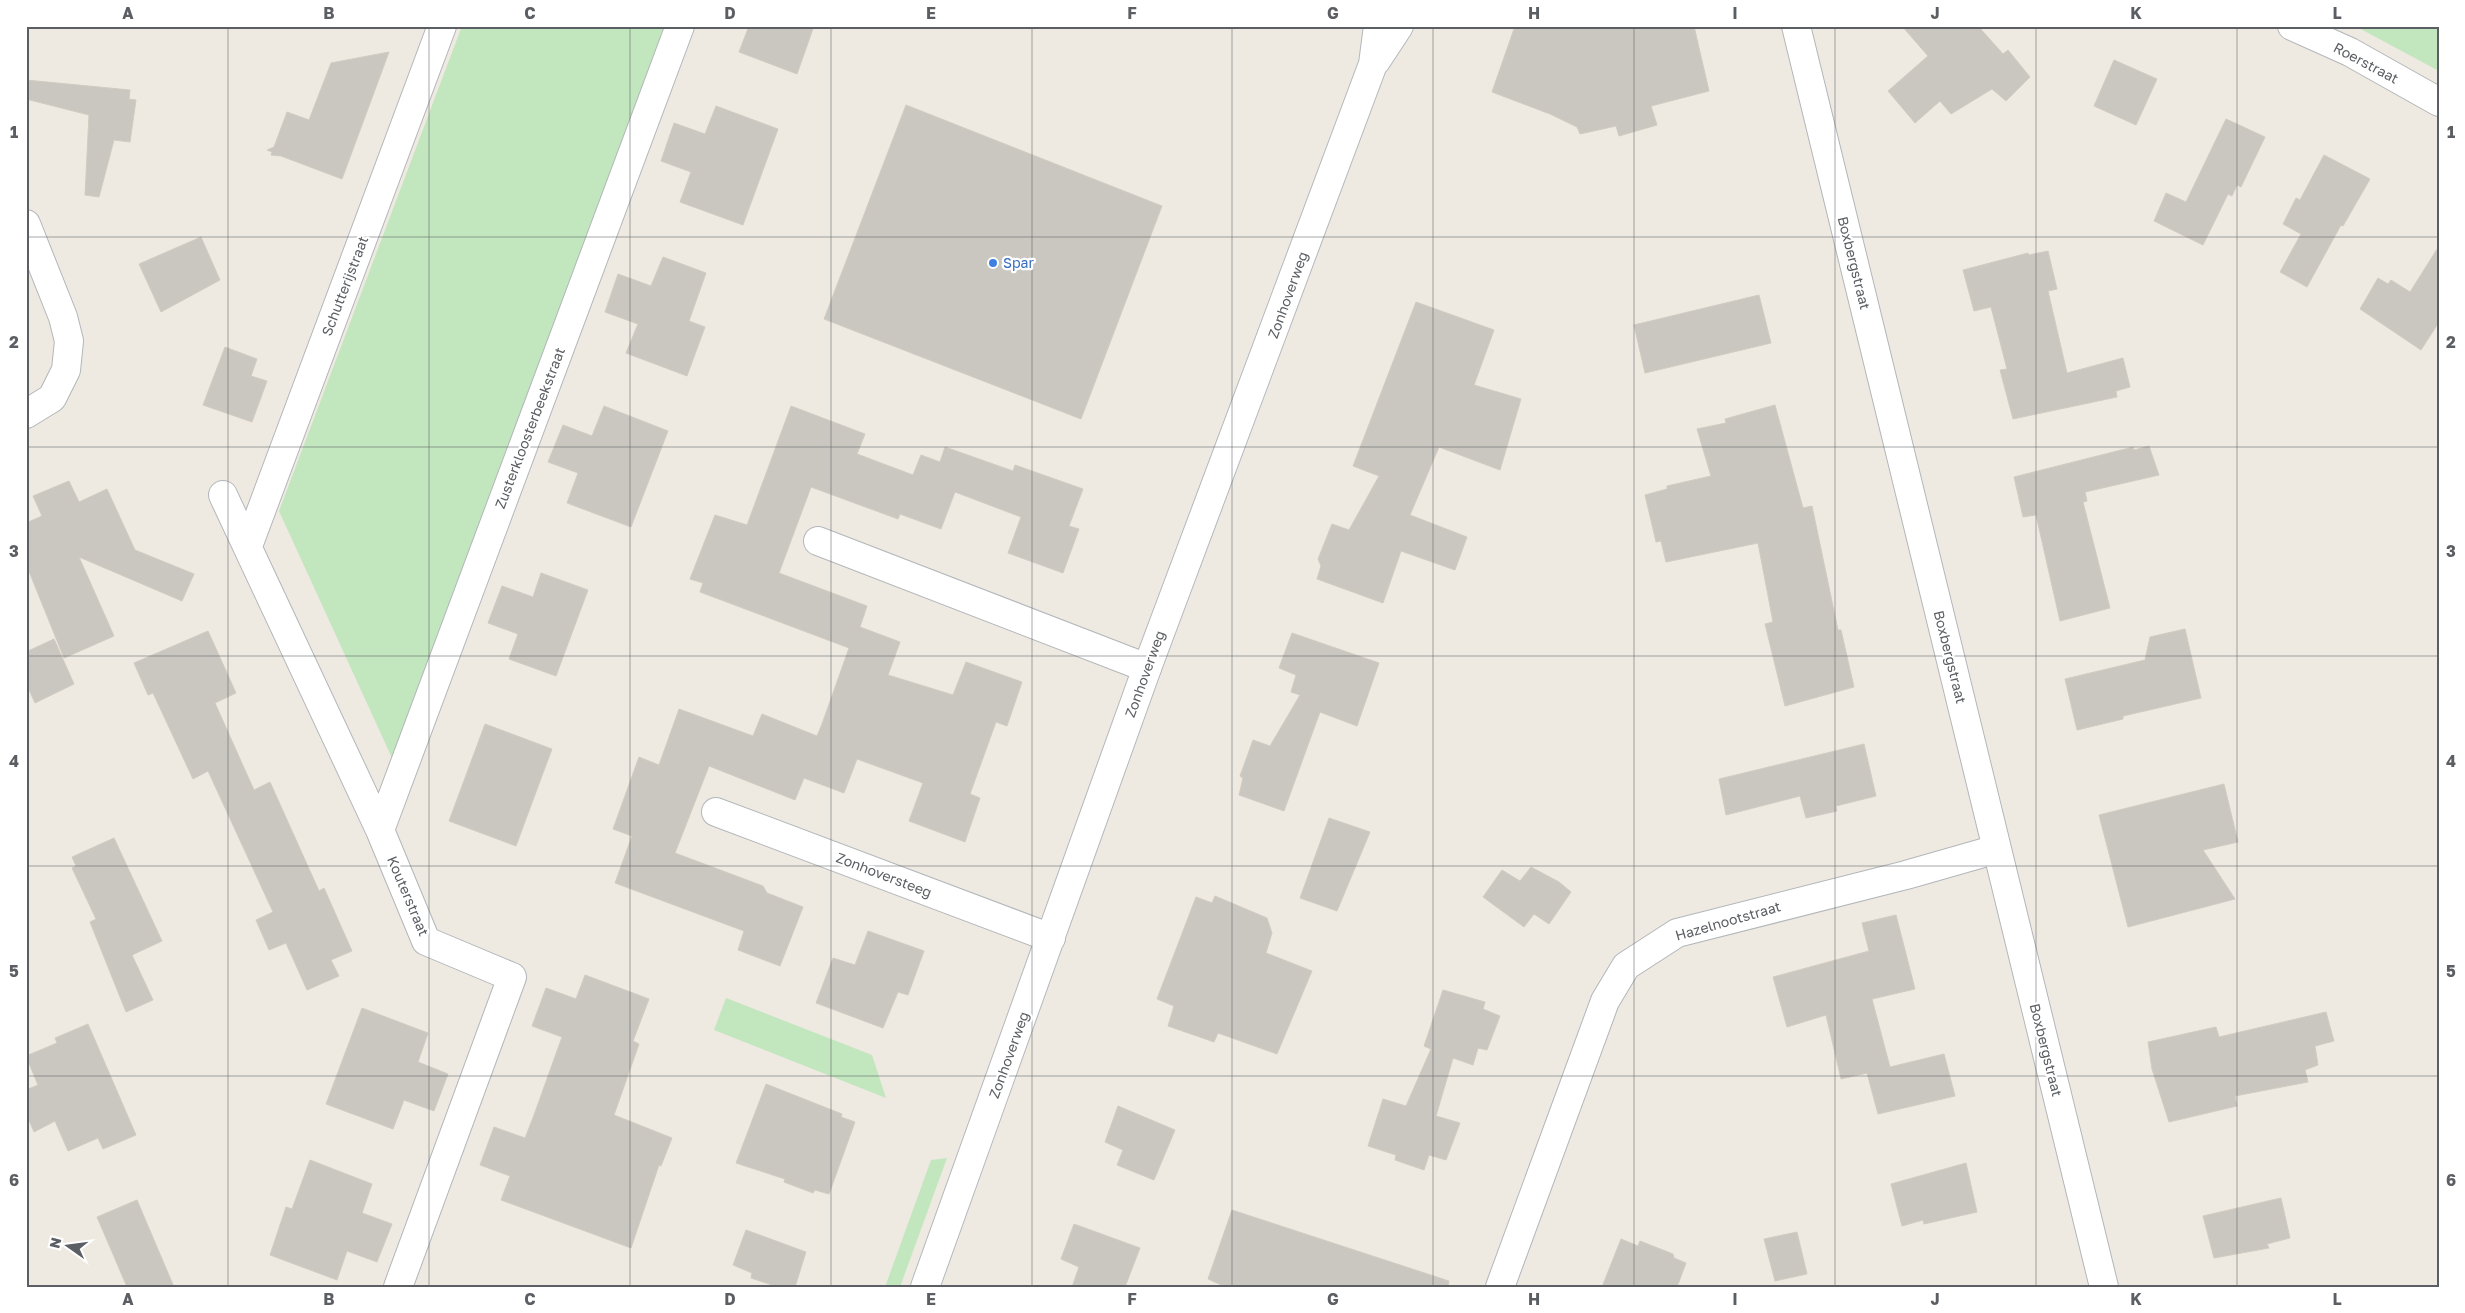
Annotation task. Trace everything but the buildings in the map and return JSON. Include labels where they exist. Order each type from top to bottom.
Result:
[{"type":"street","name":"Schutterijstraat","points":[[248,546],[442,26]]},
{"type":"street","name":"Zusterkloosterbeekstraat","points":[[380,830],[680,26]]},
{"type":"street","name":"Zonhoverweg","points":[[925,1287],[1147,668],[1373,64],[1378,26]]},
{"type":"street","name":"Zonhoverweg","points":[[1373,64],[1399,26]]},
{"type":"street","name":"Boxbergstraat","points":[[1796,26],[2104,1287]]},
{"type":"street","name":"Roerstraat","points":[[2292,26],[2350,52],[2439,102]]},
{"type":"street","points":[[26,224],[63,317],[70,341],[66,370],[52,398],[26,414]]},
{"type":"street","name":"Kouterstraat","points":[[223,495],[380,830],[426,941],[512,977],[398,1287]]},
{"type":"street","points":[[818,541],[1147,668]]},
{"type":"street","name":"Zonhoversteeg","points":[[716,812],[1051,938]]},
{"type":"street","name":"Hazelnootstraat","points":[[1500,1287],[1604,1002],[1626,966],[1677,933],[1906,875],[1997,849]]},
{"type":"green space","points":[[462,26],[667,26],[392,758],[279,511]]},
{"type":"green space","points":[[2355,26],[2439,26],[2439,71]]},
{"type":"green space","points":[[726,998],[872,1055],[886,1098],[714,1030]]},
{"type":"green space","points":[[947,1158],[900,1287],[885,1287],[931,1160]]},
{"type":"place","name":"Spar","points":[[993,263]]}]
